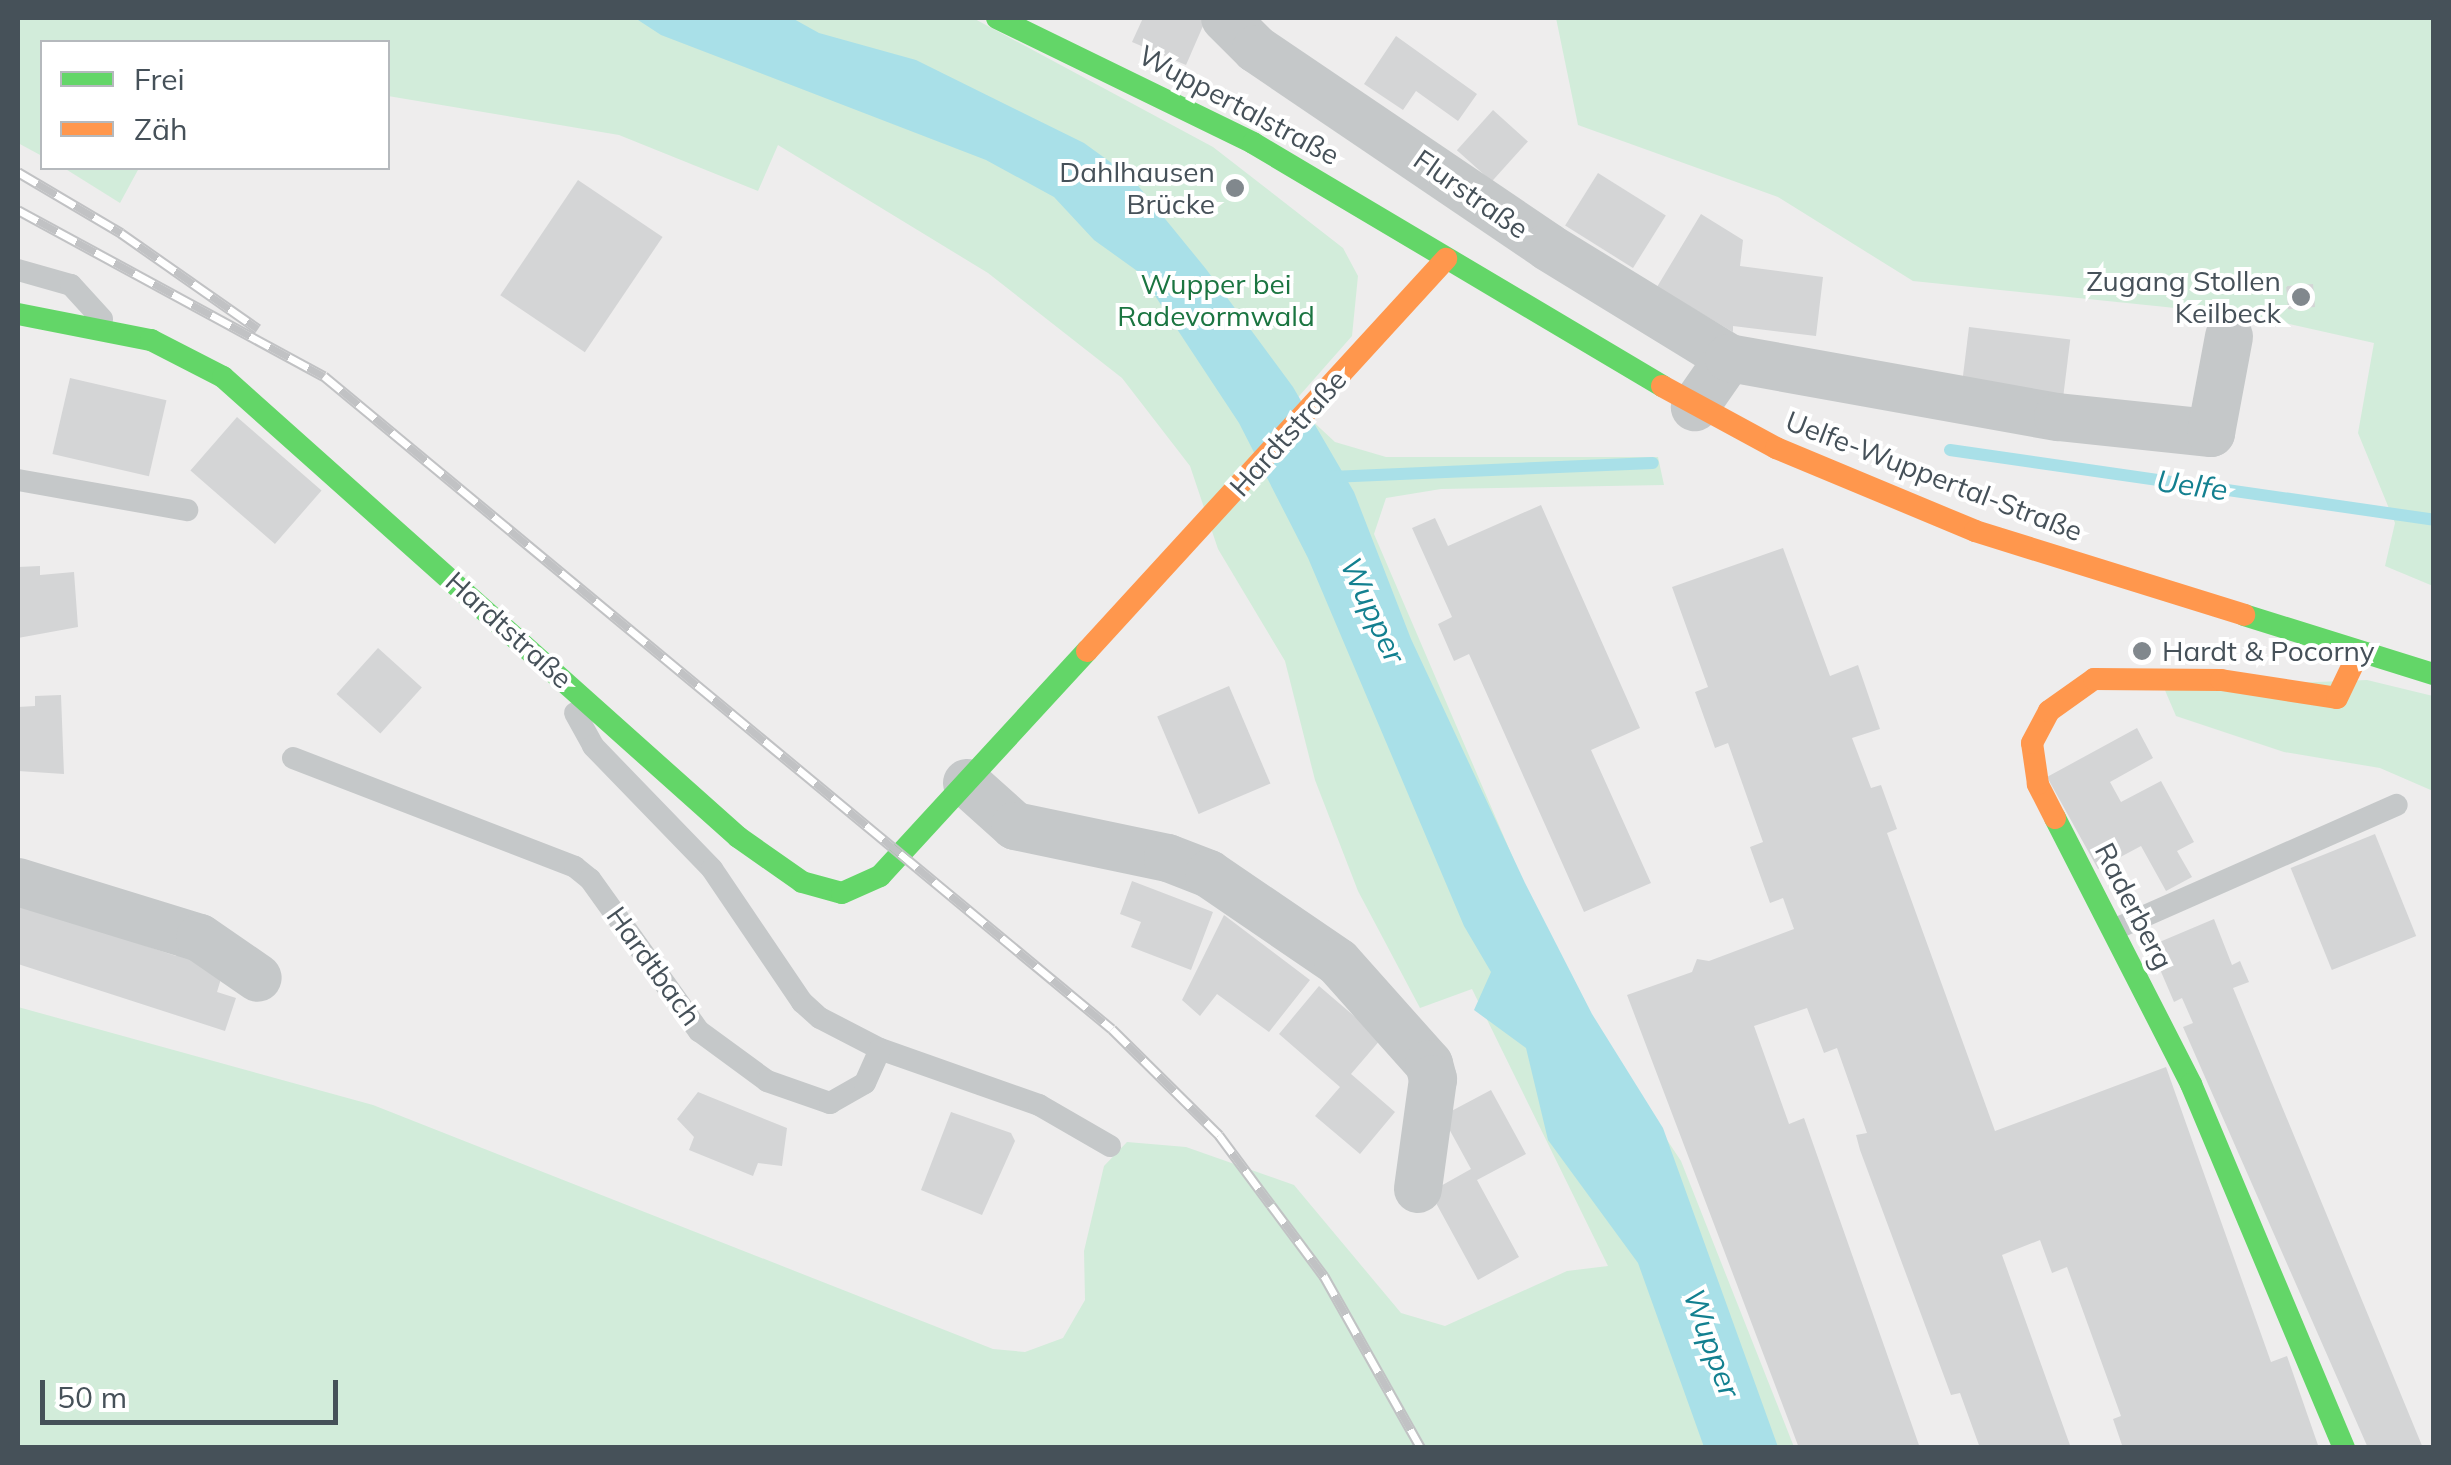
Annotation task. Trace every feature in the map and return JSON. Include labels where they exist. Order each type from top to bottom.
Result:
[{"type":"main road","name":"Wuppertalstraße","points":[[996,18],[1219,124],[1446,259]]},
{"type":"main road","name":"Hardtstraße","points":[[18,314],[111,328],[182,354],[223,378],[738,838],[823,890],[852,892],[871,883],[967,783],[1446,259]]},
{"type":"main road","name":"Uelfe-Wuppertal-Straße","points":[[1446,259],[1695,406],[1776,448],[1975,530],[2358,654],[2434,674]]},
{"type":"main road","name":"Raderberg","points":[[2344,1448],[2191,1084],[2032,765],[2032,743],[2050,710],[2080,686],[2108,678],[2222,680],[2337,698],[2358,654]]},
{"type":"street","name":"Flurstraße","points":[[1225,18],[1256,48],[1548,247],[1729,358],[2058,416],[2211,433],[2229,337]]},
{"type":"street","points":[[1695,406],[1729,358]]},
{"type":"street","points":[[967,783],[1015,826],[1168,858],[1208,874],[1338,962],[1430,1064],[1433,1079],[1418,1189]]},
{"type":"street","points":[[18,882],[200,938],[258,978]]},
{"type":"lane","points":[[18,270],[71,286],[111,328]]},
{"type":"lane","points":[[18,480],[187,510]]},
{"type":"lane","points":[[582,696],[574,712],[582,732],[712,869],[802,1002],[880,1050],[1039,1105],[1110,1146]]},
{"type":"lane","name":"Hardtbach","points":[[293,758],[575,867],[699,1031],[766,1081],[830,1103],[866,1083],[880,1050]]},
{"type":"lane","points":[[2113,930],[2397,805]]},
{"type":"green space","name":"Wupper bei Radevormwald","points":[[18,18],[973,18],[1213,147],[1343,248],[1358,276],[1352,336],[1293,403],[1335,442],[1386,457],[1658,457],[1664,485],[1441,489],[1386,498],[1374,534],[1574,1000],[1681,1161],[1794,1447],[18,1447],[18,1007],[373,1105],[993,1349],[1025,1352],[1063,1338],[1085,1300],[1084,1251],[1104,1166],[1127,1142],[1186,1147],[1294,1185],[1401,1313],[1445,1326],[1567,1271],[1608,1266],[1472,989],[1420,1008],[1358,891],[1315,780],[1285,661],[1218,549],[1190,466],[1122,378],[988,273],[778,145],[758,191],[619,135],[390,96],[390,40],[40,40],[40,155],[18,143]]},
{"type":"green space","points":[[1556,18],[2433,18],[2433,586],[2385,566],[2395,523],[2358,433],[2374,343],[2253,316],[1913,281],[1778,197],[1578,125]]},
{"type":"green space","points":[[67,170],[138,170],[120,203]]},
{"type":"green space","points":[[2367,680],[2433,696],[2433,791],[2380,768],[2284,752],[2176,716],[2164,688]]},
{"type":"water","name":"Wupper","points":[[635,18],[792,18],[819,33],[916,60],[1084,143],[1131,177],[1206,269],[1293,387],[1354,492],[1411,639],[1525,883],[1592,1014],[1663,1128],[1778,1447],[1704,1447],[1638,1263],[1548,1140],[1526,1048],[1474,1010],[1491,972],[1464,926],[1308,558],[1239,423],[1140,273],[1094,240],[1054,197],[986,160],[661,35]]},
{"type":"building","points":[[1143,18],[1206,19],[1186,65],[1132,42]]},
{"type":"building","points":[[1396,36],[1477,94],[1458,121],[1416,91],[1403,110],[1364,84]]},
{"type":"building","points":[[1493,110],[1528,141],[1492,182],[1457,150]]},
{"type":"building","points":[[1598,173],[1666,215],[1633,268],[1565,226]]},
{"type":"building","points":[[578,180],[663,237],[585,352],[500,295]]},
{"type":"building","points":[[1701,214],[1743,240],[1740,266],[1823,277],[1816,336],[1733,326],[1733,332],[1657,287]]},
{"type":"building","name":"Zugang Stollen Keilbeck","points":[[2313,284],[2315,307],[2288,309],[2286,286]]},
{"type":"building","points":[[1969,327],[2070,339],[2063,402],[1961,390]]},
{"type":"building","points":[[70,378],[166,400],[149,476],[52,454]]},
{"type":"building","points":[[237,417],[322,490],[275,544],[190,471]]},
{"type":"building","points":[[1541,505],[1640,728],[1591,750],[1651,883],[1584,912],[1469,654],[1454,661],[1438,624],[1452,617],[1412,528],[1435,518],[1448,546]]},
{"type":"building","points":[[1783,548],[1830,676],[1858,665],[1880,729],[1852,738],[1871,788],[1881,785],[1897,829],[1887,833],[1995,1131],[2166,1067],[2271,1362],[2287,1356],[2319,1448],[2123,1448],[2113,1419],[2121,1416],[2067,1267],[2052,1273],[2040,1240],[2002,1255],[2071,1448],[1980,1448],[1960,1393],[1951,1395],[1860,1150],[1856,1135],[1867,1133],[1837,1048],[1824,1053],[1807,1008],[1754,1026],[1789,1124],[1804,1118],[1920,1448],[1799,1448],[1627,995],[1692,972],[1697,959],[1709,961],[1794,929],[1783,898],[1770,903],[1750,847],[1763,842],[1728,743],[1715,748],[1695,692],[1708,687],[1672,587]]},
{"type":"building","points":[[40,566],[40,575],[74,572],[78,627],[18,638],[18,567]]},
{"type":"building","points":[[378,648],[422,687],[380,734],[337,694]]},
{"type":"building","points":[[1229,686],[1270,784],[1199,814],[1157,716]]},
{"type":"building","points":[[61,695],[64,774],[18,771],[18,707],[35,706],[35,696]]},
{"type":"building","points":[[2137,728],[2153,758],[2110,782],[2121,802],[2161,781],[2194,842],[2177,851],[2192,877],[2166,891],[2141,846],[2098,869],[2047,777]]},
{"type":"building","points":[[2375,834],[2416,936],[2332,970],[2291,868]]},
{"type":"building","points":[[1132,881],[1213,912],[1191,970],[1131,947],[1141,922],[1120,914]]},
{"type":"building","points":[[18,903],[176,956],[179,948],[223,972],[217,992],[236,998],[225,1031],[18,964]]},
{"type":"building","points":[[1224,915],[1310,980],[1269,1032],[1217,994],[1200,1016],[1182,1000]]},
{"type":"building","points":[[2214,919],[2232,965],[2240,961],[2249,982],[2233,988],[2423,1448],[2368,1448],[2183,1027],[2193,1023],[2182,998],[2174,1002],[2150,946]]},
{"type":"building","points":[[1319,986],[1381,1039],[1351,1074],[1395,1112],[1360,1154],[1315,1116],[1340,1087],[1279,1034]]},
{"type":"building","points":[[1491,1090],[1526,1154],[1477,1180],[1519,1257],[1478,1280],[1430,1192],[1471,1169],[1442,1116]]},
{"type":"building","points":[[698,1092],[787,1128],[782,1166],[758,1163],[753,1176],[689,1150],[694,1137],[677,1119]]},
{"type":"building","points":[[951,1112],[1011,1133],[1015,1141],[982,1215],[921,1190]]},
{"type":"waterway","name":"Uelfe","points":[[1950,450],[2434,520]]},
{"type":"waterway","name":"Uelfe","points":[[1331,477],[1653,463]]},
{"type":"railway","points":[[18,172],[121,233],[258,329]]},
{"type":"railway","points":[[18,210],[324,376],[1112,1029],[1219,1135],[1324,1276],[1421,1448]]},
{"type":"traffic: fast","points":[[997,18],[1253,143],[1662,386]]},
{"type":"traffic: fast","points":[[18,314],[151,340],[223,377],[738,837],[802,882],[842,893],[880,876],[1087,651]]},
{"type":"traffic: fast","points":[[2244,615],[2434,674]]},
{"type":"traffic: fast","points":[[2055,818],[2191,1084],[2344,1448]]},
{"type":"traffic: slow","points":[[1087,651],[1446,259]]},
{"type":"traffic: slow","points":[[1662,386],[1776,448],[1975,531],[2244,615]]},
{"type":"traffic: slow","points":[[2055,818],[2038,784],[2032,743],[2049,711],[2094,679],[2221,680],[2337,698],[2358,654]]},
{"type":"place","name":"Dahlhausen Brücke","points":[[1235,188]]},
{"type":"place","name":"Zugang Stollen Keilbeck","points":[[2301,297]]},
{"type":"place","name":"Hardt & Pocorny","points":[[2142,651]]}]
